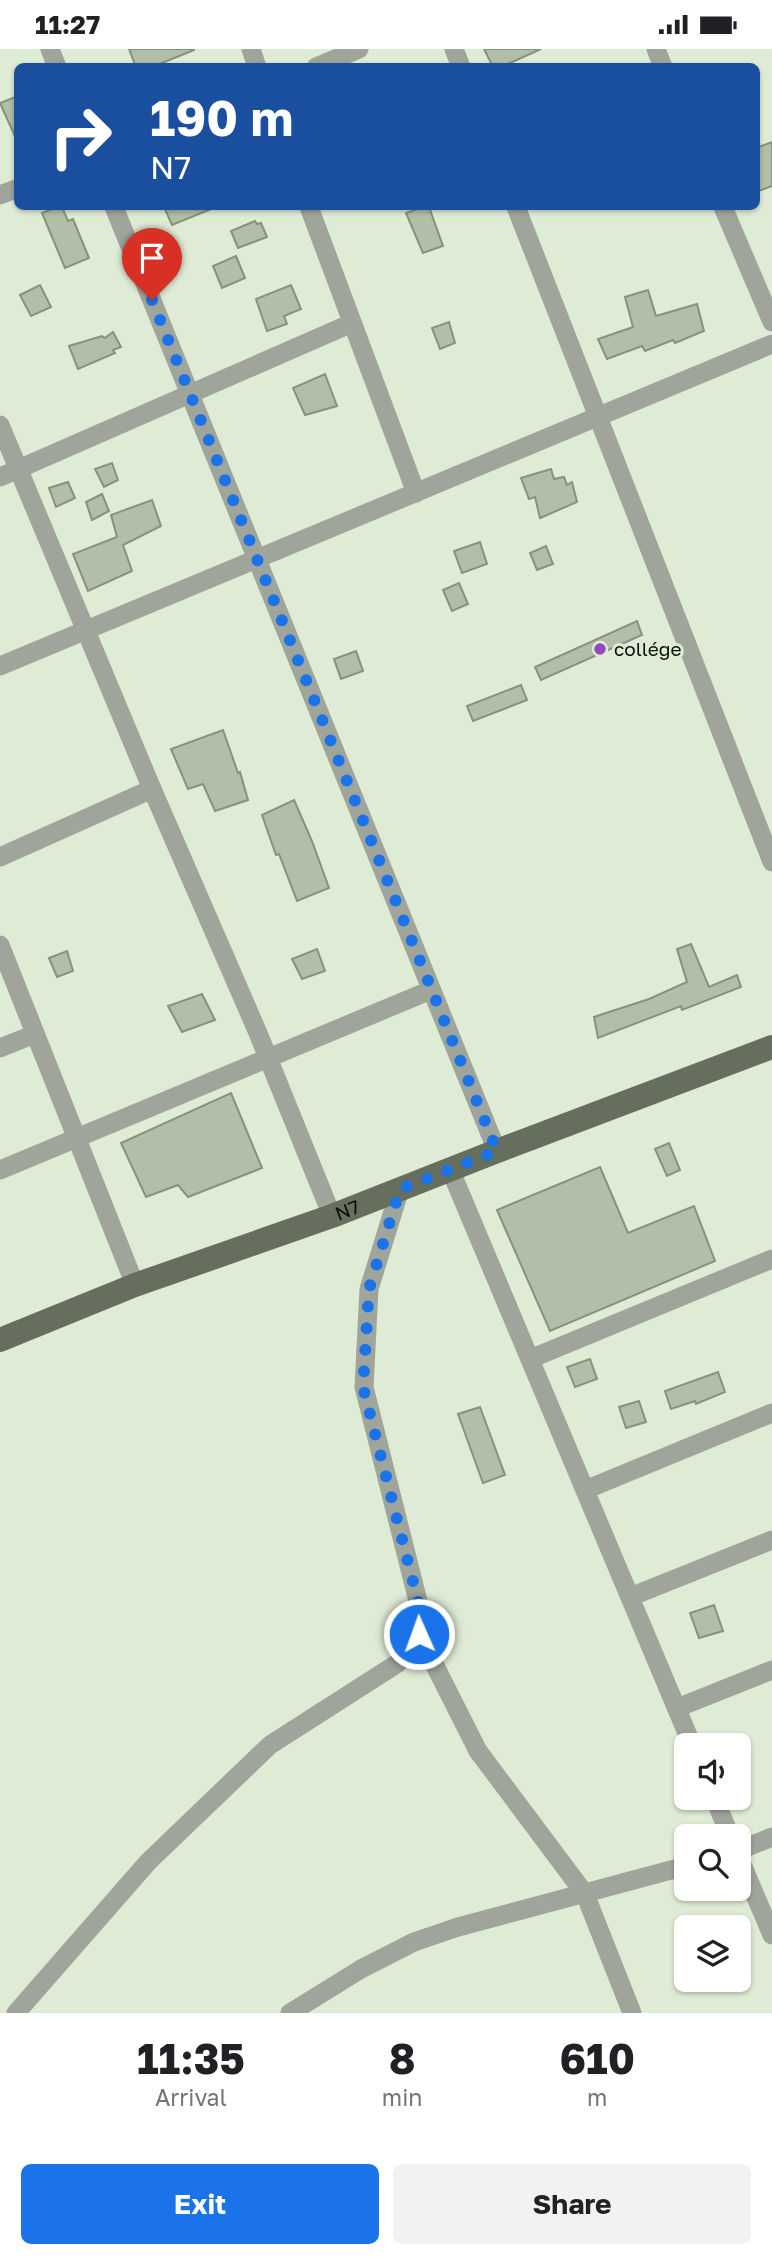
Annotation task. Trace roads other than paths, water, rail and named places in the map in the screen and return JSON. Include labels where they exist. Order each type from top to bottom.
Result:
[{"type":"main road","name":"N7","points":[[0,1340],[135,1285],[332,1216],[450,1168],[772,1047]]},
{"type":"street","points":[[326,63],[359,49]]},
{"type":"street","points":[[115,210],[497,1151]]},
{"type":"street","points":[[310,210],[416,492]]},
{"type":"street","points":[[517,210],[772,862]]},
{"type":"street","points":[[724,210],[772,322]]},
{"type":"street","points":[[0,477],[352,323]]},
{"type":"street","points":[[0,666],[772,344]]},
{"type":"street","points":[[0,425],[268,1058],[332,1216]]},
{"type":"street","points":[[0,857],[152,789]]},
{"type":"street","points":[[0,945],[135,1285]]},
{"type":"street","points":[[0,1170],[431,990]]},
{"type":"street","points":[[0,1048],[36,1034]]},
{"type":"street","points":[[450,1168],[687,1733]]},
{"type":"street","points":[[400,1189],[369,1289],[363,1387],[418,1601],[419,1634],[478,1751],[585,1894],[632,2013]]},
{"type":"street","points":[[530,1359],[772,1259]]},
{"type":"street","points":[[585,1490],[772,1413]]},
{"type":"street","points":[[630,1597],[772,1540]]},
{"type":"street","points":[[16,2013],[148,1862],[270,1745],[398,1663],[419,1634]]},
{"type":"street","points":[[677,1708],[772,1670]]},
{"type":"street","points":[[751,1847],[772,1837]]},
{"type":"street","points":[[290,2013],[361,1969],[414,1942],[458,1927],[674,1869]]},
{"type":"street","points":[[751,1884],[772,1935]]},
{"type":"place","name":"collége","points":[[600,649]]}]
